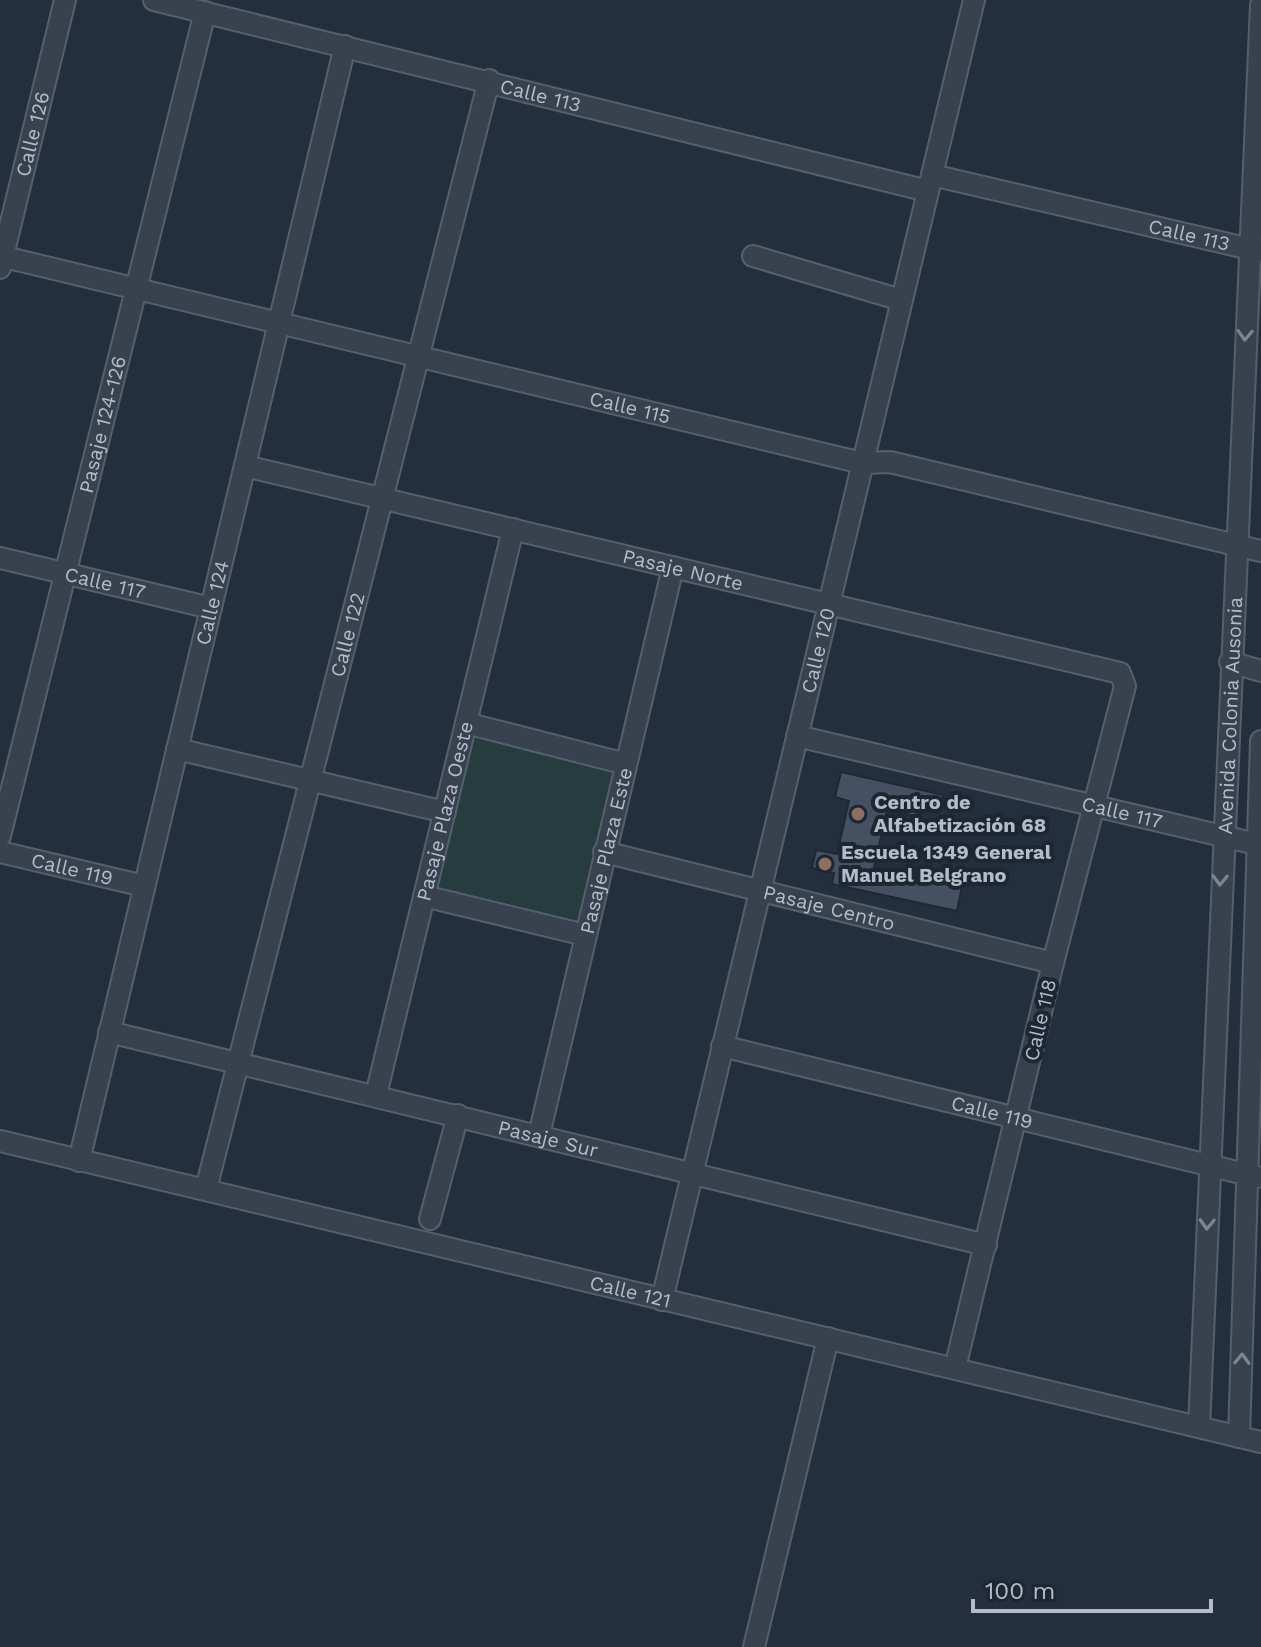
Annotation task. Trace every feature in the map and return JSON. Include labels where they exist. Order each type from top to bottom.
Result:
[{"type":"street","name":"Calle 126","points":[[1,260],[65,0]]},
{"type":"street","name":"Calle 113","points":[[154,0],[930,183],[1255,250]]},
{"type":"street","name":"Calle 120","points":[[662,1300],[974,0]]},
{"type":"street","name":"Avenida Colonia Ausonia","points":[[1199,1427],[1230,662],[1255,250],[1261,5]]},
{"type":"street","name":"Pasaje 124-126","points":[[0,836],[205,12]]},
{"type":"street","name":"Calle 124","points":[[79,1161],[345,46]]},
{"type":"street","name":"Calle 122","points":[[206,1189],[489,80]]},
{"type":"street","points":[[753,256],[901,300]]},
{"type":"street","name":"Calle 115","points":[[1,260],[136,289],[862,463],[890,462],[1261,551]]},
{"type":"street","name":"Pasaje Norte","points":[[245,466],[1120,673]]},
{"type":"street","name":"Pasaje Plaza Oeste","points":[[376,1095],[513,529]]},
{"type":"street","name":"Calle 117","points":[[0,558],[211,608]]},
{"type":"street","name":"Pasaje Plaza Este","points":[[539,1135],[673,567]]},
{"type":"street","points":[[1230,662],[1261,671]]},
{"type":"street","name":"Calle 118","points":[[955,1368],[1053,963],[1125,686],[1120,673]]},
{"type":"street","points":[[466,723],[626,764]]},
{"type":"street","name":"Calle 117","points":[[797,736],[1259,845]]},
{"type":"street","name":"Avenida Colonia Ausonia","points":[[1239,1437],[1254,1176],[1261,741]]},
{"type":"street","points":[[177,749],[445,812]]},
{"type":"street","name":"Calle 119","points":[[0,852],[144,886]]},
{"type":"street","name":"Pasaje Centro","points":[[604,852],[1053,963]]},
{"type":"street","points":[[424,896],[585,935]]},
{"type":"street","name":"Pasaje Sur","points":[[109,1032],[986,1245]]},
{"type":"street","name":"Calle 119","points":[[722,1046],[1254,1176]]},
{"type":"street","points":[[430,1219],[458,1115]]},
{"type":"street","name":"Calle 121","points":[[0,1141],[1261,1442]]},
{"type":"street","points":[[754,1647],[828,1338]]},
{"type":"green space","points":[[472,737],[615,772],[577,925],[435,890]]},
{"type":"building","points":[[841,772],[943,795],[939,813],[917,809],[916,816],[887,810],[874,868],[962,887],[957,911],[832,884],[834,873],[812,868],[816,850],[837,854],[849,801],[835,797]]},
{"type":"place","name":"Centro de Alfabetización 68","points":[[858,814]]},
{"type":"place","name":"Escuela 1349 General Manuel Belgrano","points":[[825,864]]}]
